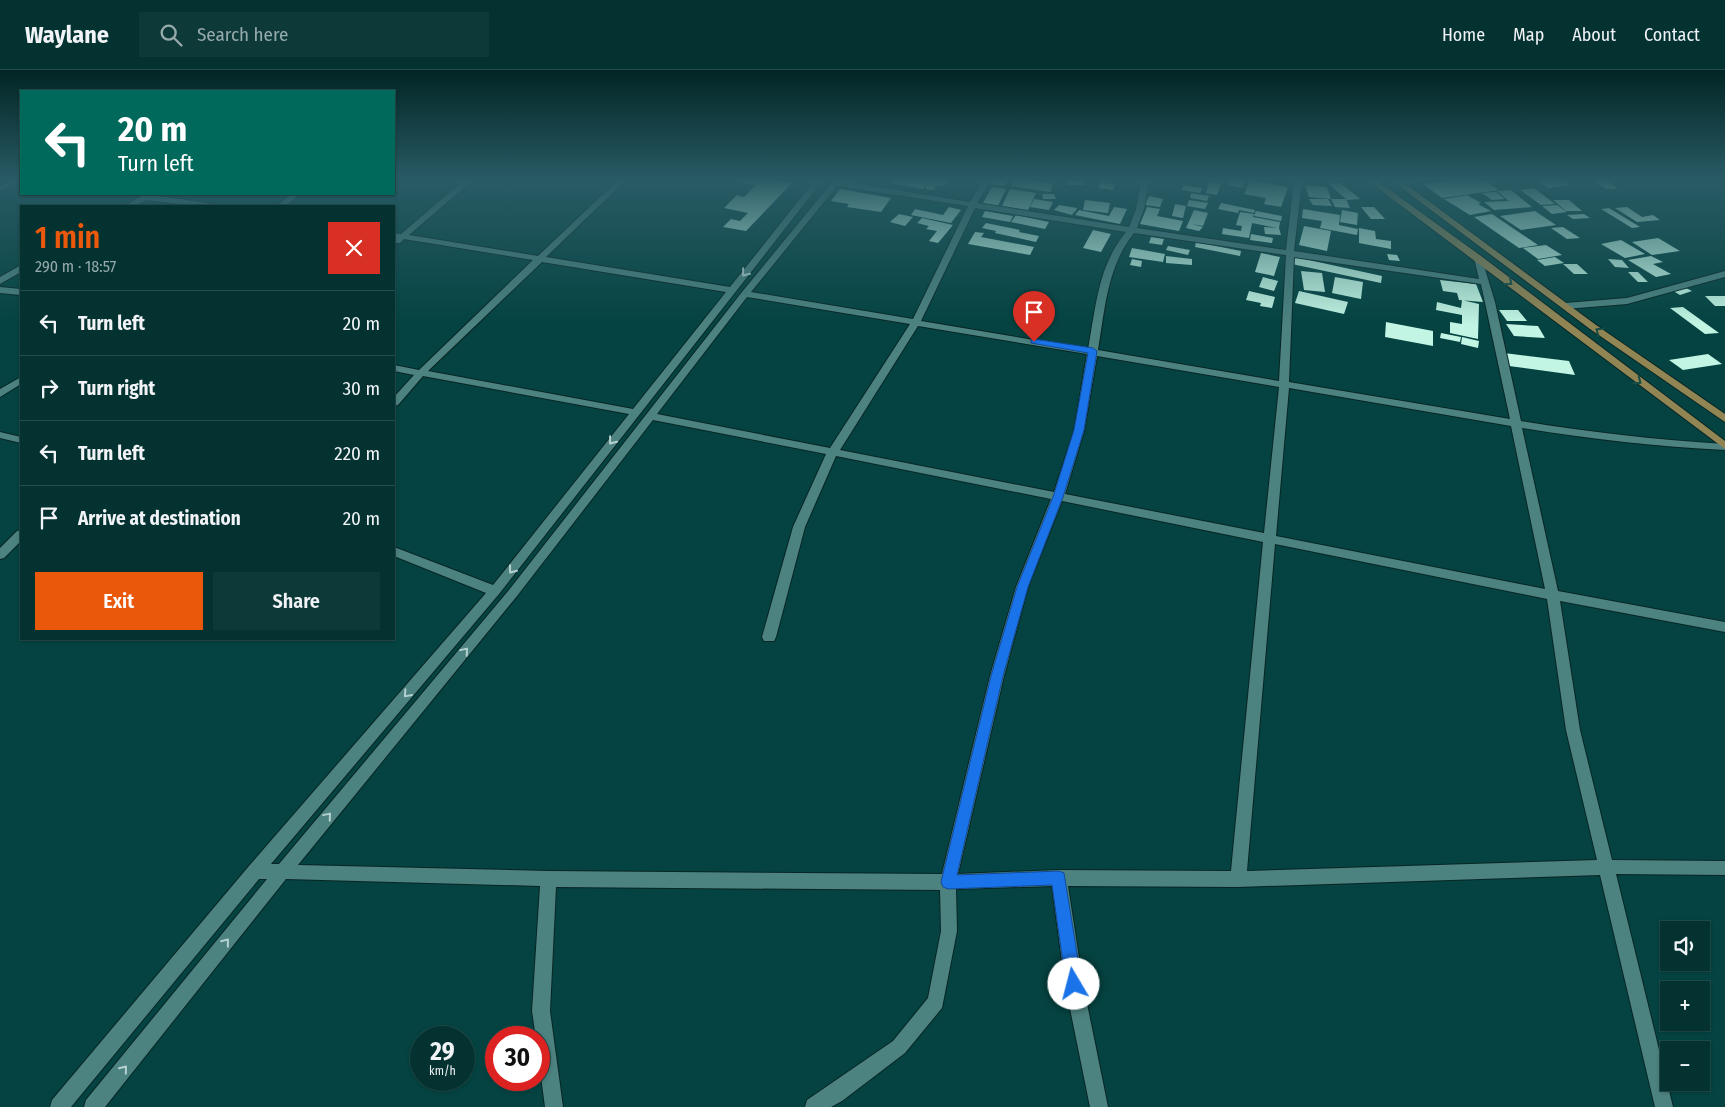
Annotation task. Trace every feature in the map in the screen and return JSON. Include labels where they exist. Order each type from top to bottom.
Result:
[{"type":"main road","points":[[1437,228],[1725,447]]},
{"type":"main road","points":[[1460,228],[1565,306],[1725,419]]},
{"type":"street","points":[[395,402],[421,373],[572,228]]},
{"type":"street","points":[[58,1107],[255,871],[495,591],[778,228]]},
{"type":"street","points":[[93,1107],[282,872],[513,593],[798,228]]},
{"type":"street","points":[[769,637],[799,527],[833,452],[916,322],[961,228]]},
{"type":"street","points":[[1122,228],[1483,282]]},
{"type":"street","points":[[1238,879],[1284,385],[1293,228]]},
{"type":"street","points":[[814,1107],[900,1047],[936,1002],[949,931],[948,882],[999,668],[1022,587],[1058,497],[1079,430],[1106,275],[1119,246],[1132,230]]},
{"type":"street","points":[[398,236],[732,290]]},
{"type":"street","points":[[1478,258],[1490,302],[1553,595],[1573,730],[1608,867],[1664,1107]]},
{"type":"street","points":[[0,281],[20,269]]},
{"type":"street","points":[[1565,306],[1627,301],[1725,274]]},
{"type":"street","points":[[0,290],[20,292]]},
{"type":"street","points":[[745,294],[1585,435],[1662,444],[1725,447]]},
{"type":"street","points":[[395,368],[634,412]]},
{"type":"street","points":[[0,394],[20,381]]},
{"type":"street","points":[[651,416],[1553,595],[1725,627]]},
{"type":"street","points":[[0,435],[20,440]]},
{"type":"street","points":[[0,555],[20,535]]},
{"type":"street","points":[[395,551],[495,591]]},
{"type":"street","points":[[255,871],[548,879],[948,882],[1059,878],[1238,879],[1608,867],[1725,868]]},
{"type":"street","points":[[1059,878],[1074,984],[1099,1107]]},
{"type":"street","points":[[548,879],[541,1011],[554,1107]]},
{"type":"building","points":[[731,228],[748,228],[746,231]]},
{"type":"building","points":[[950,228],[938,243],[929,241],[937,231],[926,229]]},
{"type":"building","points":[[984,228],[1012,228],[1020,230],[1019,232],[1039,236],[1036,242],[995,233],[996,231]]},
{"type":"building","points":[[1164,228],[1180,228],[1179,231]]},
{"type":"building","points":[[1188,228],[1202,228],[1199,231]]},
{"type":"building","points":[[1223,228],[1241,231],[1242,228],[1251,228],[1249,238],[1222,234]]},
{"type":"building","points":[[1264,228],[1279,228],[1281,235],[1265,234]]},
{"type":"building","points":[[1303,228],[1331,231],[1327,251],[1299,245]]},
{"type":"building","points":[[1322,228],[1355,228],[1358,229],[1357,235]]},
{"type":"building","points":[[1359,228],[1361,228],[1375,231],[1376,239],[1391,241],[1391,249],[1359,243]]},
{"type":"building","points":[[1491,228],[1513,228],[1538,245],[1519,248]]},
{"type":"building","points":[[1552,228],[1565,228],[1580,238],[1567,239]]},
{"type":"building","points":[[1093,230],[1111,234],[1101,252],[1083,248]]},
{"type":"building","points":[[975,232],[984,233],[981,237],[1034,247],[1030,255],[968,244]]},
{"type":"building","points":[[1251,234],[1273,238],[1272,243],[1250,240]]},
{"type":"building","points":[[1151,237],[1164,239],[1162,245],[1149,243]]},
{"type":"building","points":[[1658,238],[1680,251],[1652,255],[1632,242]]},
{"type":"building","points":[[1621,240],[1645,254],[1625,258],[1601,244]]},
{"type":"building","points":[[1196,242],[1241,251],[1240,256],[1195,247]]},
{"type":"building","points":[[1546,245],[1562,255],[1538,259],[1523,248]]},
{"type":"building","points":[[1168,246],[1190,250],[1188,255],[1166,250]]},
{"type":"building","points":[[1132,248],[1165,254],[1163,262],[1129,257]]},
{"type":"building","points":[[1261,253],[1280,257],[1274,276],[1255,272]]},
{"type":"building","points":[[1387,254],[1397,255],[1400,261],[1389,260]]},
{"type":"building","points":[[1166,256],[1192,259],[1192,265],[1166,263]]},
{"type":"building","points":[[1651,256],[1663,262],[1653,264],[1671,274],[1656,277],[1628,260]]},
{"type":"building","points":[[1295,257],[1382,276],[1381,283],[1292,264]]},
{"type":"building","points":[[1555,257],[1564,263],[1545,266],[1537,260]]},
{"type":"building","points":[[1132,259],[1142,261],[1141,267],[1130,265]]},
{"type":"building","points":[[1608,259],[1622,260],[1629,268],[1615,267]]},
{"type":"building","points":[[1563,264],[1577,264],[1588,274],[1574,274]]},
{"type":"building","points":[[1301,271],[1322,273],[1325,292],[1304,290]]},
{"type":"building","points":[[1628,272],[1638,272],[1648,282],[1638,282]]},
{"type":"building","points":[[1263,277],[1278,281],[1274,291],[1259,287]]},
{"type":"building","points":[[1335,277],[1363,282],[1361,299],[1332,293]]},
{"type":"building","points":[[1440,280],[1476,284],[1483,302],[1459,300],[1457,293],[1443,291]]},
{"type":"building","points":[[1680,285],[1692,291],[1680,295],[1668,288]]},
{"type":"building","points":[[1249,291],[1275,297],[1272,308],[1260,306],[1261,303],[1246,300]]},
{"type":"building","points":[[1299,291],[1348,302],[1344,314],[1295,303]]},
{"type":"building","points":[[1705,296],[1725,296],[1725,306],[1715,306]]},
{"type":"building","points":[[1462,300],[1479,304],[1478,339],[1450,333],[1450,322],[1462,324],[1462,315],[1436,310],[1437,302],[1461,308]]},
{"type":"building","points":[[1683,307],[1719,333],[1705,334],[1670,308]]},
{"type":"building","points":[[1499,310],[1518,310],[1527,321],[1507,321]]},
{"type":"building","points":[[1386,322],[1433,331],[1433,346],[1385,337]]},
{"type":"building","points":[[1506,324],[1538,326],[1545,338],[1514,336]]},
{"type":"building","points":[[1441,333],[1461,337],[1460,342],[1440,338]]},
{"type":"building","points":[[1462,337],[1479,341],[1478,348],[1461,344]]},
{"type":"building","points":[[1504,353],[1569,361],[1575,375],[1509,366]]},
{"type":"building","points":[[1708,354],[1722,364],[1683,370],[1669,360]]},
{"type":"route","points":[[1034,342],[1093,351],[1079,430],[1058,497],[1022,587],[997,676],[948,882],[1059,878],[1074,984]]}]
